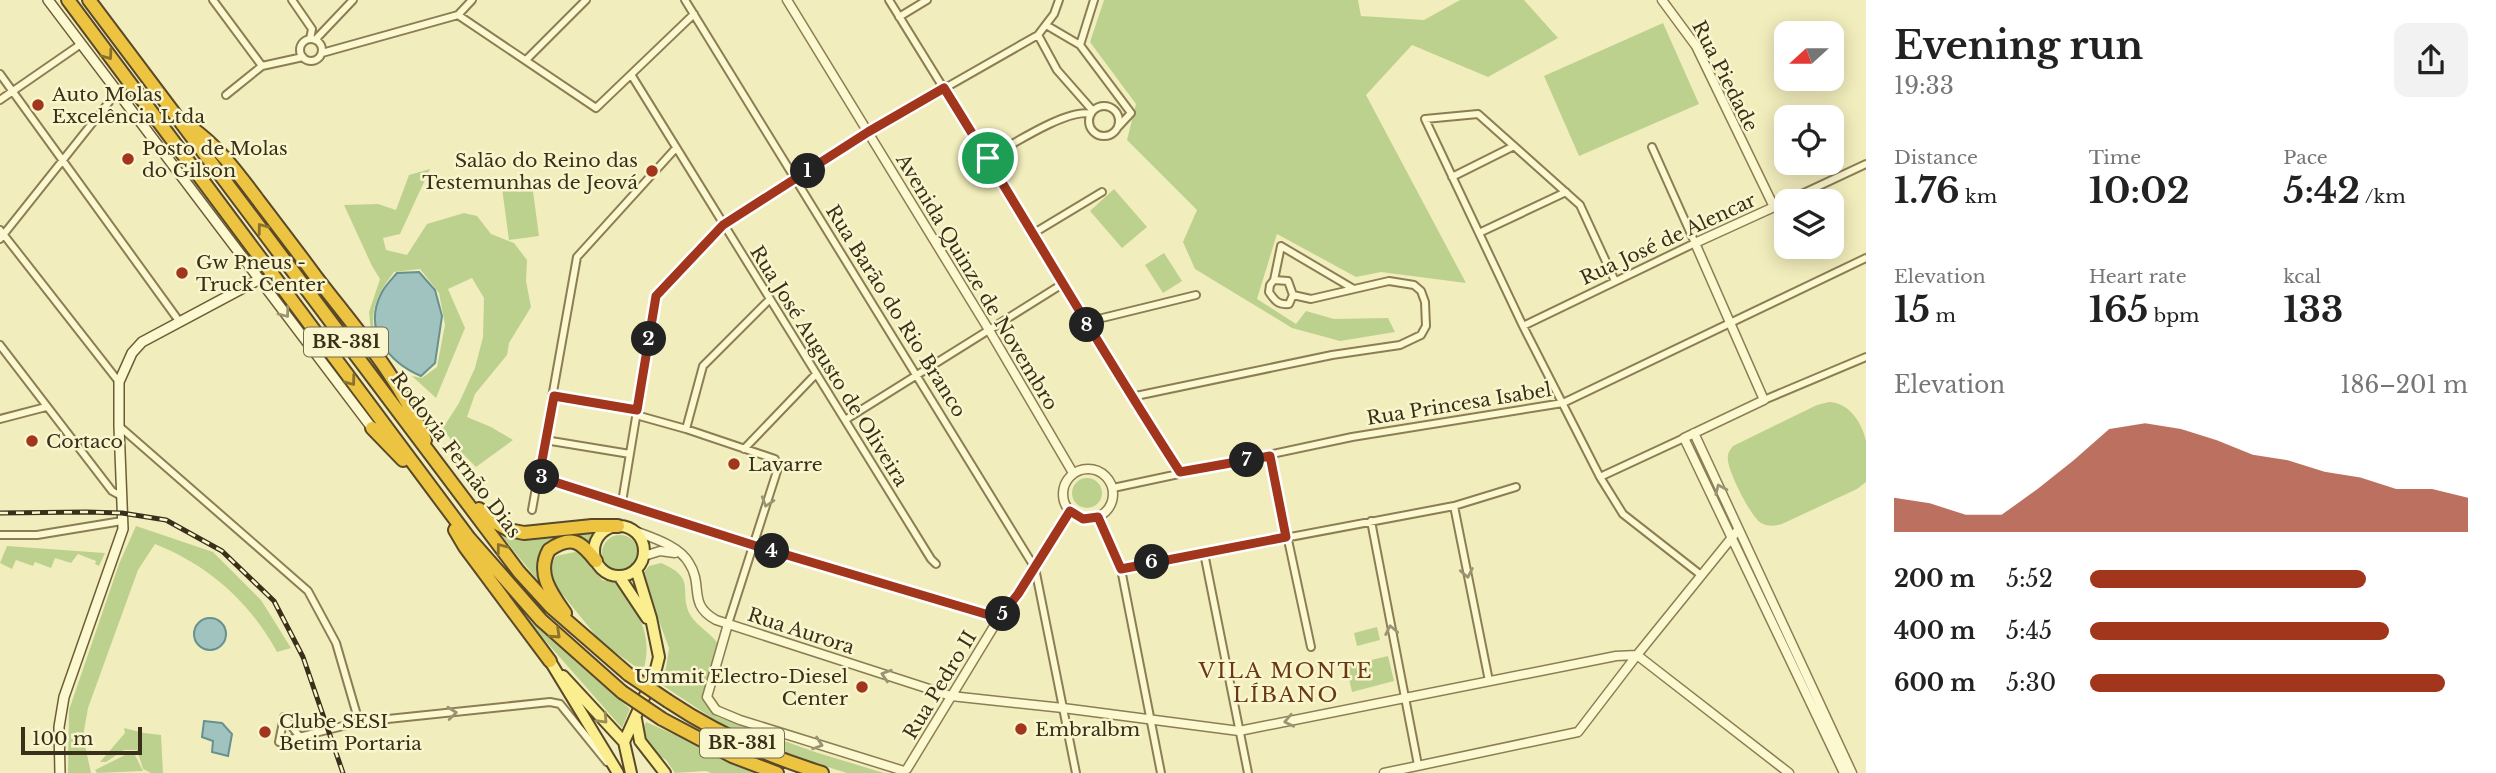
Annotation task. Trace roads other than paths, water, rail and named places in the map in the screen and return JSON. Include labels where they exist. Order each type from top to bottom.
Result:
[{"type":"highway","name":"Rodovia Fernão Dias","points":[[68,0],[469,538],[541,620],[622,692],[662,719],[733,756],[777,773]]},
{"type":"highway","points":[[89,0],[136,64]]},
{"type":"highway","points":[[99,0],[136,64]]},
{"type":"highway","name":"Rodovia Fernão Dias","points":[[136,64],[179,119],[207,138],[224,155],[398,387],[416,417],[430,454],[519,572],[551,607],[628,674],[699,722],[783,761],[822,773]]},
{"type":"highway","name":"BR-381","points":[[372,428],[401,459],[421,473]]},
{"type":"highway","points":[[445,474],[491,520],[509,530],[524,533],[618,526]]},
{"type":"highway","points":[[431,487],[465,547],[550,661]]},
{"type":"highway","name":"BR-381","points":[[582,635],[556,600],[545,581],[542,568],[549,550],[565,541],[583,545],[596,561]]},
{"type":"main road","name":"BR-381","points":[[48,0],[372,428]]},
{"type":"main road","points":[[60,773],[59,727],[64,698],[122,529],[119,382],[132,353],[142,342],[260,279]]},
{"type":"main road","points":[[618,526],[632,530],[642,541],[644,556],[636,569],[619,576],[606,572],[596,561],[595,545],[598,538],[618,526]]},
{"type":"main road","points":[[624,742],[656,673],[659,657],[636,569]]},
{"type":"main road","points":[[619,576],[654,632]]},
{"type":"main road","points":[[550,661],[624,742],[631,773]]},
{"type":"main road","points":[[550,661],[617,773]]},
{"type":"main road","points":[[636,718],[640,741],[665,773]]},
{"type":"street","points":[[213,0],[262,66]]},
{"type":"street","points":[[292,0],[312,29],[313,40],[322,47],[322,53]]},
{"type":"street","points":[[354,0],[313,40],[302,45],[303,57],[309,61],[316,60],[322,53],[458,15],[472,0]]},
{"type":"street","points":[[526,60],[586,0]]},
{"type":"street","name":"Rua Barão do Rio Branco","points":[[685,0],[1035,568],[1076,773]]},
{"type":"street","name":"Avenida Quinze de Novembro","points":[[787,0],[989,330],[1073,473]]},
{"type":"street","points":[[889,0],[1034,233],[1131,397],[1180,472]]},
{"type":"street","points":[[899,17],[927,0]]},
{"type":"street","points":[[622,502],[656,296],[723,225],[868,132],[1038,35],[1054,14],[1059,0]]},
{"type":"street","points":[[1080,45],[1094,0]]},
{"type":"street","name":"Rua Piedade","points":[[1662,0],[1696,46],[1774,206]]},
{"type":"street","points":[[458,15],[596,108],[694,14]]},
{"type":"street","points":[[1046,24],[1080,45],[1131,113],[1107,135],[1098,134],[1090,123],[1092,113]]},
{"type":"street","points":[[1038,35],[1057,70],[1092,113]]},
{"type":"street","points":[[0,100],[81,44]]},
{"type":"street","points":[[226,95],[262,66],[303,57]]},
{"type":"street","points":[[0,74],[179,321]]},
{"type":"street","name":"Rua José Augusto de Oliveira","points":[[632,76],[769,300],[936,564]]},
{"type":"street","points":[[117,93],[1,234],[119,382]]},
{"type":"street","points":[[988,158],[1059,119],[1082,111],[1092,113],[1104,106],[1113,109],[1118,117],[1118,127]]},
{"type":"street","points":[[1615,281],[1580,205],[1478,114],[1425,119],[1523,326],[1600,477],[1623,514],[1701,575]]},
{"type":"street","points":[[1452,177],[1514,146]]},
{"type":"street","points":[[1652,147],[1764,401]]},
{"type":"street","points":[[532,510],[577,257],[676,148]]},
{"type":"street","name":"Rua José de Alencar","points":[[1811,189],[1866,164]]},
{"type":"street","points":[[1034,233],[1102,192]]},
{"type":"street","points":[[1479,233],[1566,192]]},
{"type":"street","name":"Rua José de Alencar","points":[[1523,326],[1774,206]]},
{"type":"street","points":[[1274,280],[1288,281],[1293,295],[1289,304],[1275,301],[1269,292],[1281,246],[1352,288]]},
{"type":"street","name":"Rua Princesa Isabel","points":[[1113,488],[1403,428],[1563,403],[1866,258]]},
{"type":"street","points":[[1131,397],[1332,355],[1400,345],[1421,335],[1426,326],[1427,313],[1421,291],[1414,285],[1389,281],[1311,299],[1293,295]]},
{"type":"street","points":[[845,420],[1064,283]]},
{"type":"street","points":[[1086,322],[1196,295]]},
{"type":"street","points":[[686,429],[703,366],[769,300]]},
{"type":"street","points":[[0,345],[112,491],[121,496]]},
{"type":"street","points":[[1600,477],[1866,357]]},
{"type":"street","points":[[744,449],[816,374]]},
{"type":"street","points":[[554,396],[637,413],[775,459],[778,468],[728,624]]},
{"type":"street","points":[[0,419],[46,407]]},
{"type":"street","points":[[118,426],[308,591],[336,643],[359,722]]},
{"type":"street","points":[[1695,433],[1852,773]]},
{"type":"street","points":[[1684,438],[1844,773]]},
{"type":"street","points":[[545,440],[630,454]]},
{"type":"street","points":[[1270,456],[1311,647]]},
{"type":"street","points":[[1081,469],[1097,470],[1105,474],[1113,488],[1111,505],[1098,517],[1083,519],[1070,511],[1065,504],[1064,487],[1073,473],[1081,469]]},
{"type":"street","points":[[539,477],[753,545],[999,618]]},
{"type":"street","points":[[1121,569],[1454,506],[1516,488]]},
{"type":"street","points":[[1454,506],[1489,681]]},
{"type":"street","name":"Rua Pedro II","points":[[728,624],[707,697],[709,704],[716,710],[900,771],[908,769],[999,618],[1035,568],[1070,511]]},
{"type":"street","points":[[1098,517],[1121,569],[1161,773]]},
{"type":"street","points":[[0,535],[37,535],[122,521]]},
{"type":"street","points":[[1371,521],[1418,765]]},
{"type":"street","points":[[632,530],[660,541],[683,555]]},
{"type":"street","points":[[1384,773],[1578,732],[1637,654],[1738,530]]},
{"type":"street","points":[[644,556],[666,551],[683,555]]},
{"type":"street","points":[[1204,553],[1248,773]]},
{"type":"street","name":"Rua Aurora","points":[[683,555],[694,574],[700,607],[706,614],[728,624],[951,696],[1239,731],[1637,654]]},
{"type":"street","points":[[1637,654],[1789,773]]},
{"type":"street","points":[[300,737],[284,717],[279,742],[300,737],[359,722],[550,702],[560,704],[617,773]]},
{"type":"water","points":[[419,272],[435,290],[442,316],[435,363],[421,376],[409,370],[389,353],[377,332],[375,320],[381,294],[397,273]]},
{"type":"water","points":[[210,618],[221,623],[226,634],[221,645],[210,650],[199,645],[194,634],[199,623]]},
{"type":"water","points":[[204,721],[222,723],[232,734],[228,756],[212,752],[213,741],[202,737]]},
{"type":"railway","points":[[0,513],[122,513],[166,520],[222,551],[274,601],[303,657],[343,773]]},
{"type":"place","name":"Auto Molas Excelência Ltda","points":[[38,105]]},
{"type":"place","name":"Posto de Molas do Gilson","points":[[128,159]]},
{"type":"place","name":"Salão do Reino das Testemunhas de Jeová","points":[[652,171]]},
{"type":"place","name":"Gw Pneus - Truck Center","points":[[182,273]]},
{"type":"place","name":"Cortaco","points":[[32,441]]},
{"type":"place","name":"Lavarre","points":[[734,464]]},
{"type":"place","name":"Ummit Electro-Diesel Center","points":[[862,687]]},
{"type":"place","name":"Embralbm","points":[[1021,729]]},
{"type":"place","name":"Clube SESI Betim Portaria","points":[[265,732]]},
{"type":"district","name":"VILA MONTE LÍBANO","points":[[1286,683]]}]
